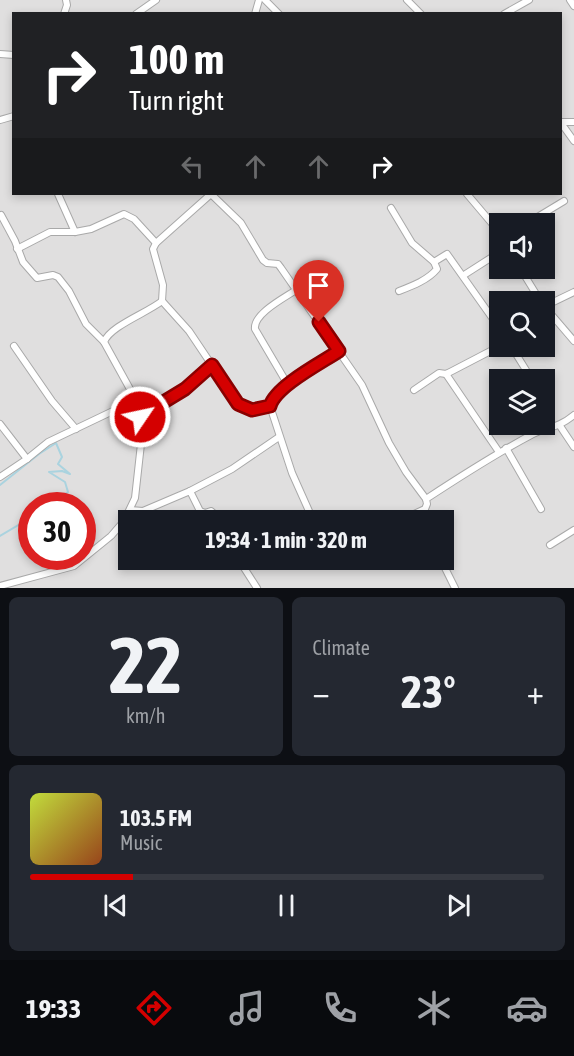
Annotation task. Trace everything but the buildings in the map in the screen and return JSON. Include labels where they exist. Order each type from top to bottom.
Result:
[{"type":"street","points":[[66,0],[68,12]]},
{"type":"street","points":[[139,12],[156,0]]},
{"type":"street","points":[[265,0],[277,12]]},
{"type":"street","points":[[407,0],[419,12]]},
{"type":"street","points":[[508,12],[529,0]]},
{"type":"street","points":[[570,0],[574,6]]},
{"type":"street","points":[[562,124],[574,141]]},
{"type":"street","points":[[58,195],[75,232]]},
{"type":"street","points":[[210,195],[156,243],[153,249],[163,285],[162,301],[189,331],[238,404],[252,410],[270,406]]},
{"type":"street","points":[[212,195],[241,223],[263,260],[267,263],[278,264],[362,385],[389,444],[426,499],[427,507],[422,510]]},
{"type":"street","points":[[468,195],[489,220]]},
{"type":"street","points":[[544,213],[564,201]]},
{"type":"street","points":[[391,208],[412,243],[434,262],[437,269],[416,285],[399,291]]},
{"type":"street","points":[[17,249],[50,232],[75,232],[91,229],[124,214],[134,219],[156,243]]},
{"type":"street","points":[[1,215],[13,236],[23,262],[35,276],[58,277],[69,291],[86,324],[104,342],[136,400],[141,424],[135,498],[130,510]]},
{"type":"street","points":[[434,262],[447,254],[489,312]]},
{"type":"street","points":[[464,275],[489,259]]},
{"type":"street","points":[[288,385],[254,325],[256,319],[266,310],[296,290]]},
{"type":"street","points":[[555,301],[574,292]]},
{"type":"street","points":[[104,342],[114,330],[162,301]]},
{"type":"street","points":[[555,318],[574,341]]},
{"type":"street","points":[[14,346],[52,401],[76,429]]},
{"type":"street","points":[[309,510],[279,437],[270,406],[272,400],[288,385],[339,351]]},
{"type":"street","points":[[414,390],[439,373],[446,374],[489,352]]},
{"type":"street","points":[[141,424],[157,406],[185,389],[212,365]]},
{"type":"street","points":[[446,374],[499,452]]},
{"type":"street","points":[[0,477],[48,442],[136,400]]},
{"type":"street","points":[[426,499],[506,448],[536,432],[560,426],[574,415]]},
{"type":"street","points":[[0,424],[27,459]]},
{"type":"street","points":[[560,426],[574,447]]},
{"type":"street","points":[[145,510],[190,491],[232,469],[279,437]]},
{"type":"street","points":[[506,448],[541,509]]},
{"type":"street","points":[[190,491],[200,510]]},
{"type":"street","points":[[0,586],[74,566],[111,536],[118,526]]},
{"type":"street","points":[[550,544],[574,530]]},
{"type":"street","points":[[245,570],[257,588]]},
{"type":"street","points":[[446,570],[455,588]]},
{"type":"shaded area","points":[[0,0],[574,0],[574,588],[0,588]]},
{"type":"waterway","points":[[0,485],[56,443],[62,457],[58,464],[70,474],[62,471],[49,472],[65,482],[68,492]]},
{"type":"waterway","points":[[0,536],[18,525]]},
{"type":"route","points":[[140,417],[141,424],[157,406],[196,381],[212,365],[238,404],[252,410],[270,406],[279,392],[339,351],[319,322]]}]
